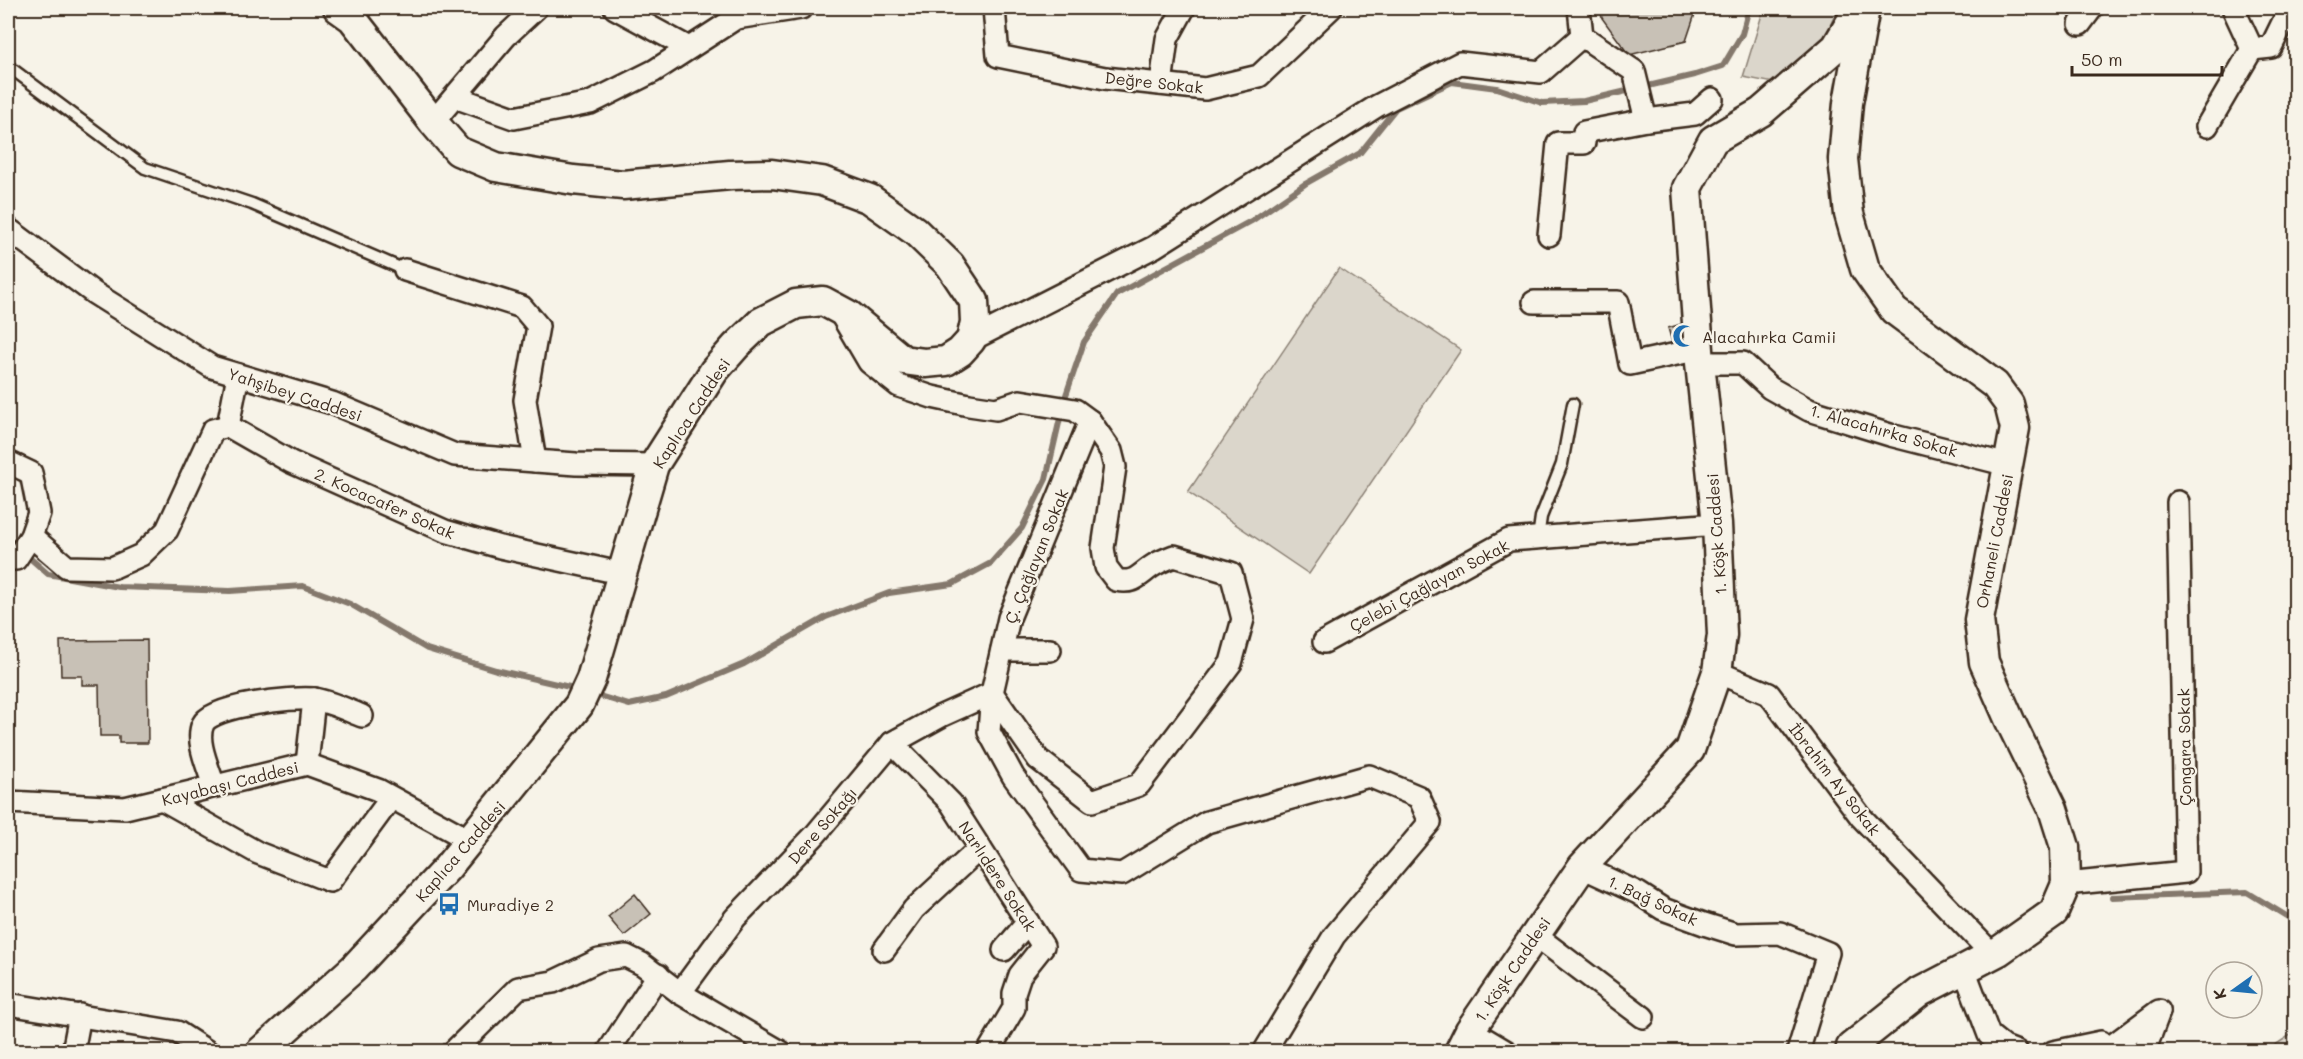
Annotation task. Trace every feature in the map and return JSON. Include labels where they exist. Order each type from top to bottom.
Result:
[{"type":"main road","points":[[338,8],[352,18],[458,151],[496,167],[573,180],[623,185],[730,175],[772,174],[822,181],[870,199],[915,231],[950,265],[974,301],[975,322],[971,340]]},
{"type":"main road","name":"1. Köşk Caddesi","points":[[1465,1041],[1582,867],[1690,750],[1717,672],[1722,635],[1717,524],[1700,356],[1688,188],[1713,140],[1761,112],[1836,46],[1859,8]]},
{"type":"main road","name":"Orhaneli Caddesi","points":[[1850,1052],[1851,1047],[1920,992],[1992,954],[2054,912],[2066,884],[2065,846],[2053,810],[1984,662],[1979,620],[2015,428],[2009,404],[1995,385],[1894,310],[1865,269],[1849,214],[1843,159],[1848,103],[1865,8]]},
{"type":"main road","name":"Kaplıca Caddesi","points":[[260,1052],[354,968],[471,841],[579,705],[591,679],[620,573],[654,465],[714,371],[761,322],[796,304],[823,301],[837,308],[903,360],[925,363],[946,361],[960,352],[971,340]]},
{"type":"street","points":[[433,122],[506,36],[536,8]]},
{"type":"street","points":[[615,8],[689,48]]},
{"type":"street","points":[[455,96],[514,118],[590,103],[654,71],[736,18],[777,9],[801,8]]},
{"type":"street","name":"Değre Sokak","points":[[994,8],[998,56],[1105,78],[1205,89],[1259,76],[1331,8]]},
{"type":"street","points":[[1161,84],[1167,39],[1184,8]]},
{"type":"street","points":[[1579,8],[1582,36],[1634,71],[1645,114]]},
{"type":"street","points":[[2233,8],[2252,49]]},
{"type":"street","points":[[2252,49],[2271,47],[2290,8]]},
{"type":"street","points":[[971,340],[1154,247],[1377,106],[1460,63],[1541,72],[1582,36]]},
{"type":"street","points":[[2207,126],[2252,49]]},
{"type":"street","points":[[1549,235],[1558,143],[1584,143],[1584,132],[1645,114],[1695,114],[1712,99]]},
{"type":"street","name":"Yahşibey Caddesi","points":[[8,229],[94,293],[212,367],[332,403],[455,455],[535,461],[654,465]]},
{"type":"street","points":[[405,270],[522,306],[538,326],[525,400],[535,461]]},
{"type":"street","name":"1. Alacahırka Sokak","points":[[1534,302],[1618,303],[1630,364],[1700,356],[1743,363],[1770,388],[1809,410],[1890,435],[2008,465]]},
{"type":"street","points":[[837,308],[869,362],[899,386],[932,397],[996,409],[1020,401],[1074,413],[1111,451],[1115,467],[1103,548],[1106,567],[1116,580],[1128,582],[1139,578],[1152,567],[1174,556],[1231,573],[1243,619],[1231,663],[1139,785],[1092,801],[1038,759],[992,693]]},
{"type":"street","points":[[31,536],[67,567],[112,568],[141,555],[167,530],[213,430],[228,426],[238,375]]},
{"type":"street","name":"Ç. Çağlayan Sokak","points":[[1074,413],[1009,618],[992,693],[988,732],[1013,776],[1081,870],[1122,874],[1207,822],[1369,776],[1419,797],[1430,822],[1334,936],[1264,1052]]},
{"type":"street","name":"2. Kocacafer Sokak","points":[[228,426],[291,462],[445,531],[511,550],[620,573]]},
{"type":"street","points":[[8,462],[31,473],[39,513],[31,536],[12,559]]},
{"type":"street","name":"Çongara Sokak","points":[[2066,884],[2186,872],[2178,502]]},
{"type":"street","name":"Çelebi Çağlayan Sokak","points":[[1323,642],[1509,540],[1717,524]]},
{"type":"street","points":[[1002,650],[1050,650]]},
{"type":"street","name":"İbrahim Ay Sokak","points":[[1717,672],[1769,694],[1861,818],[1992,954]]},
{"type":"street","name":"Dere Sokağı","points":[[680,993],[735,918],[816,835],[892,743],[941,716],[992,693]]},
{"type":"street","points":[[308,764],[314,699]]},
{"type":"street","points":[[214,786],[200,737],[204,722],[212,716],[233,708],[314,699],[362,716]]},
{"type":"street","name":"Narlıdere Sokak","points":[[892,743],[951,804],[1043,946],[1020,975],[1014,993],[1014,1008],[988,1052]]},
{"type":"street","name":"Kayabaşı Caddesi","points":[[8,802],[125,808],[308,764],[378,790],[471,841]]},
{"type":"street","points":[[162,799],[258,853],[330,880],[391,798]]},
{"type":"street","points":[[884,950],[914,909],[980,848]]},
{"type":"street","name":"1. Bağ Sokak","points":[[1582,867],[1638,893],[1663,909],[1704,924],[1736,934],[1780,933],[1828,953],[1798,1052]]},
{"type":"street","points":[[1004,950],[1028,922]]},
{"type":"street","points":[[1535,935],[1643,1017]]},
{"type":"street","points":[[453,1052],[518,988],[552,982],[599,960],[626,956],[658,975],[680,993],[781,1052]]},
{"type":"street","points":[[1964,969],[1989,1035],[2004,1047],[2017,1052]]},
{"type":"street","points":[[608,1052],[658,975]]},
{"type":"street","points":[[8,1004],[177,1032],[208,1052]]},
{"type":"street","points":[[2053,1052],[2104,1048],[2159,1011],[2144,1052]]},
{"type":"street","points":[[73,1052],[80,1016]]},
{"type":"street","points":[[1465,1041],[1507,1052]]},
{"type":"lane","points":[[8,66],[145,168],[252,204],[405,270]]},
{"type":"lane","points":[[1538,538],[1541,517],[1562,464],[1573,404]]},
{"type":"shaded area","points":[[1764,8],[1838,8],[1824,39],[1779,84],[1743,77]]},
{"type":"shaded area","points":[[1339,268],[1461,350],[1309,574],[1188,492]]},
{"type":"shaded area","points":[[2295,1032],[2295,1051],[2266,1051]]},
{"type":"building","points":[[1600,8],[1697,8],[1686,41],[1629,55],[1602,18]]},
{"type":"building","name":"Alacahırka Camii","points":[[1692,321],[1699,345],[1675,352],[1668,328]]},
{"type":"building","points":[[147,640],[148,743],[119,743],[119,736],[100,736],[99,685],[82,685],[82,676],[61,676],[60,641]]},
{"type":"building","points":[[635,894],[651,914],[624,936],[608,917]]},
{"type":"waterway","points":[[593,694],[629,705],[666,697],[744,664],[826,617],[889,593],[952,584],[991,563],[1022,528],[1046,479],[1064,401],[1084,342],[1117,294],[1253,220],[1305,184],[1360,153],[1396,108],[1452,82],[1497,88],[1542,103],[1584,101],[1695,75],[1723,66],[1742,34],[1749,8]]},
{"type":"waterway","points":[[8,539],[48,574],[119,587],[230,591],[303,586],[350,604],[427,649],[496,670],[578,689]]},
{"type":"waterway","points":[[2112,897],[2247,892],[2296,922]]},
{"type":"place","name":"Alacahırka Camii","points":[[1684,336]]},
{"type":"place","name":"Muradiye 2","points":[[449,904]]}]
